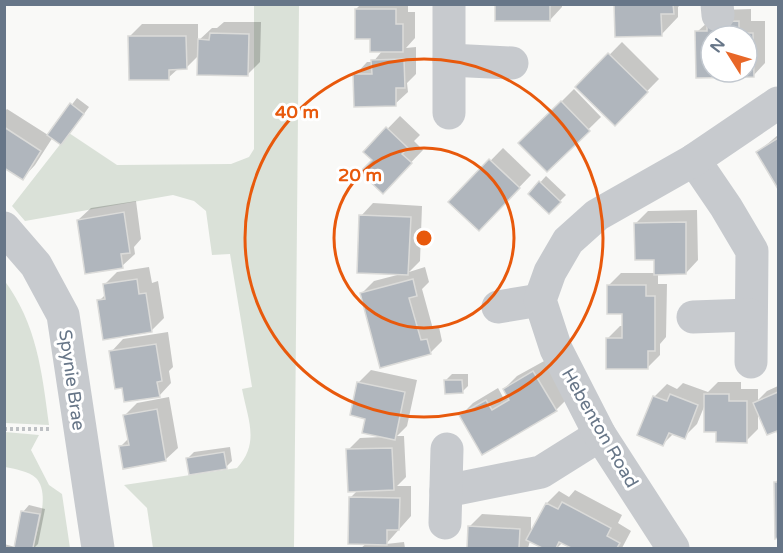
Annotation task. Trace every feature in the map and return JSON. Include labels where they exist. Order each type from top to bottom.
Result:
[{"type":"street","points":[[449,4],[449,113]]},
{"type":"street","points":[[449,60],[512,63]]},
{"type":"street","points":[[498,307],[540,300],[550,272],[568,241],[597,215],[694,160],[778,103]]},
{"type":"street","points":[[694,160],[752,251],[751,362]]},
{"type":"street","name":"Spynie Brae","points":[[4,228],[36,265],[63,315],[98,549]]},
{"type":"street","name":"Hebenton Road","points":[[540,300],[556,349],[600,435],[673,549]]},
{"type":"street","points":[[693,317],[750,315]]},
{"type":"street","points":[[446,491],[541,472],[600,435]]},
{"type":"street","points":[[445,523],[447,449]]},
{"type":"path","points":[[4,429],[80,430]]},
{"type":"shaded area","points":[[254,5],[299,5],[294,548],[153,548],[147,508],[124,485],[237,468],[248,449],[249,421],[242,389],[252,387],[230,254],[212,255],[206,211],[194,201],[173,195],[25,221],[12,206],[69,133],[117,165],[231,164],[249,157],[254,149]]},
{"type":"shaded area","points":[[4,280],[31,331],[44,386],[49,425],[5,423]]},
{"type":"shaded area","points":[[5,432],[39,435],[31,450],[49,485],[62,494],[70,548],[33,548],[42,512],[42,493],[36,478],[5,467]]},
{"type":"building","points":[[495,4],[550,4],[550,21],[495,21]]},
{"type":"building","points":[[614,4],[673,4],[674,14],[661,14],[662,36],[615,37]]},
{"type":"building","points":[[355,9],[396,9],[396,24],[403,24],[403,52],[370,52],[370,39],[355,39]]},
{"type":"building","points":[[739,21],[739,24],[707,24],[707,22]]},
{"type":"building","points":[[695,31],[699,31],[699,78],[696,78]]},
{"type":"building","points":[[210,33],[249,34],[248,76],[197,75],[198,39],[209,40]]},
{"type":"building","points":[[128,36],[186,36],[187,69],[169,70],[169,80],[129,80]]},
{"type":"building","points":[[608,53],[648,92],[615,126],[575,87]]},
{"type":"building","points":[[404,59],[405,88],[396,88],[396,106],[354,107],[353,74],[372,74],[371,60]]},
{"type":"building","points":[[561,101],[590,131],[547,172],[518,143]]},
{"type":"building","points":[[70,103],[84,114],[61,145],[47,135]]},
{"type":"building","points":[[4,127],[41,151],[23,180],[4,168]]},
{"type":"building","points":[[386,127],[408,148],[402,154],[412,163],[383,194],[360,172],[372,160],[363,152]]},
{"type":"building","points":[[778,138],[778,189],[756,152]]},
{"type":"building","points":[[489,159],[520,188],[479,231],[448,202]]},
{"type":"building","points":[[539,181],[561,202],[549,214],[528,194]]},
{"type":"building","points":[[124,212],[130,253],[121,254],[123,268],[85,274],[77,220]]},
{"type":"building","points":[[359,215],[411,217],[408,275],[357,273]]},
{"type":"building","points":[[686,222],[686,274],[654,275],[654,260],[635,260],[634,223]]},
{"type":"building","points":[[137,279],[139,294],[146,293],[152,332],[103,340],[97,300],[105,299],[103,284]]},
{"type":"building","points":[[413,279],[417,296],[409,298],[421,340],[427,339],[431,354],[380,368],[360,293]]},
{"type":"building","points":[[607,285],[646,285],[646,296],[655,296],[655,351],[648,351],[648,369],[606,369],[606,338],[622,338],[622,314],[607,314]]},
{"type":"building","points":[[156,344],[162,381],[157,382],[160,397],[124,402],[122,388],[115,389],[109,351]]},
{"type":"building","points":[[533,371],[557,411],[482,455],[459,415],[486,400],[492,410],[509,400],[503,389]]},
{"type":"building","points":[[444,380],[462,380],[463,393],[445,394]]},
{"type":"building","points":[[357,382],[405,392],[395,440],[362,433],[365,419],[350,415]]},
{"type":"building","points":[[778,392],[778,435],[777,431],[767,435],[753,403]]},
{"type":"building","points":[[670,394],[698,405],[685,439],[669,433],[663,446],[637,435],[653,396],[667,401]]},
{"type":"building","points":[[704,394],[729,394],[729,401],[747,401],[747,443],[716,442],[716,432],[704,432]]},
{"type":"building","points":[[157,409],[166,461],[123,469],[119,446],[129,445],[123,415]]},
{"type":"building","points":[[392,448],[394,490],[348,492],[346,449]]},
{"type":"building","points":[[224,452],[227,469],[189,475],[186,458]]},
{"type":"building","points":[[774,482],[778,482],[778,538],[775,539]]},
{"type":"building","points":[[349,497],[400,498],[399,530],[387,530],[387,545],[348,544]]},
{"type":"building","points":[[562,502],[611,528],[607,536],[620,543],[617,548],[571,548],[559,542],[556,548],[542,548],[526,540],[546,503],[558,509]]},
{"type":"building","points":[[21,511],[40,514],[33,548],[14,548]]},
{"type":"building","points":[[468,526],[520,529],[519,548],[467,548]]}]
